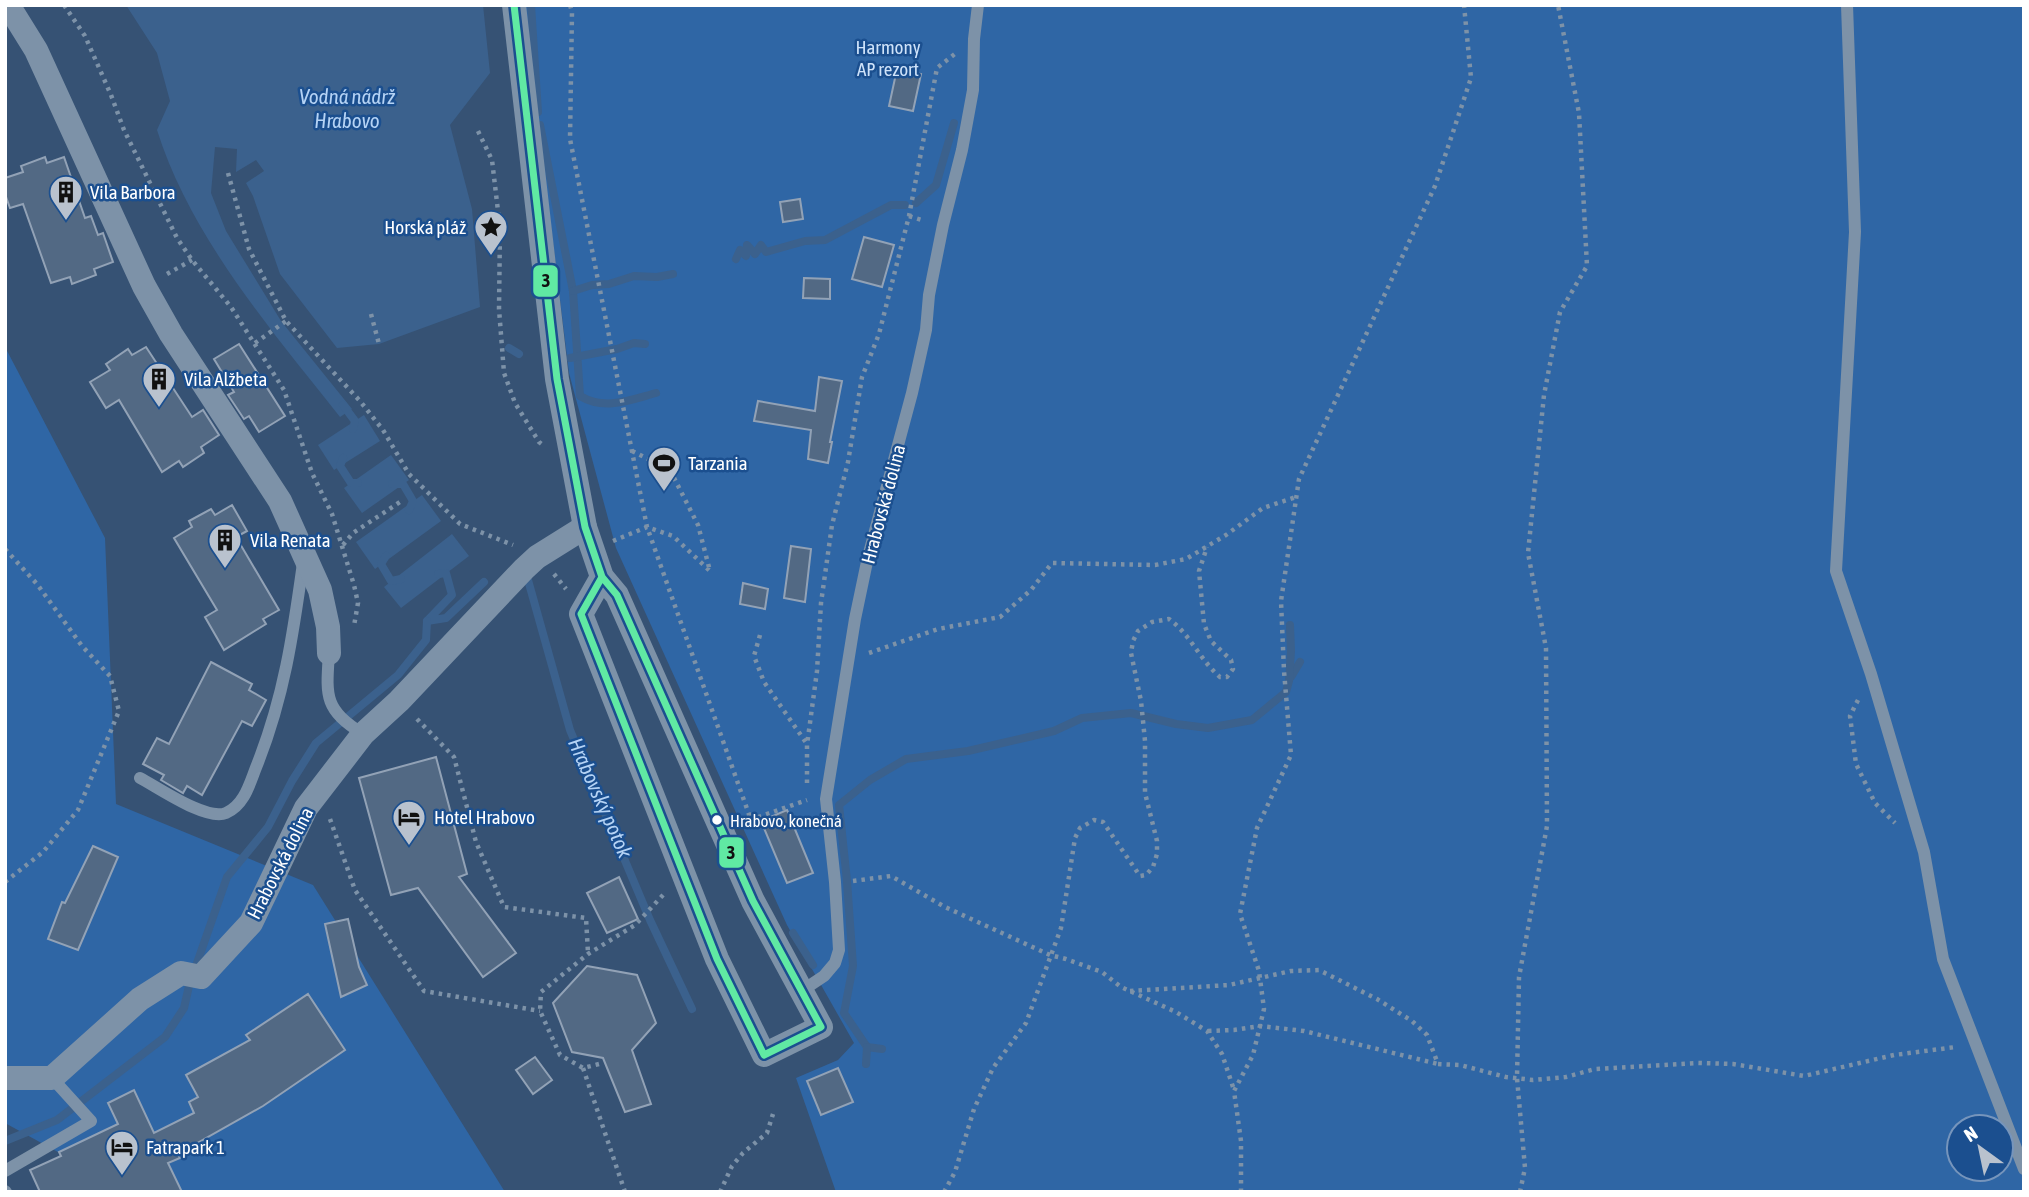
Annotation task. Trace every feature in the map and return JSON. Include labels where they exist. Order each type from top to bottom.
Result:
[{"type":"street","points":[[8,5],[36,50],[144,286],[171,334],[280,501],[320,590],[328,627],[329,653]]},
{"type":"street","points":[[514,5],[556,379],[589,538],[602,578],[617,594],[753,901],[821,1027],[764,1055],[717,959],[581,614],[602,578]]},
{"type":"street","name":"Hrabovská dolina","points":[[52,1077],[140,999],[191,975],[251,923],[306,808],[320,792],[356,730],[399,701],[531,563],[589,538]]},
{"type":"street","points":[[5,1078],[52,1077]]},
{"type":"lane","name":"Hrabovská dolina","points":[[803,990],[824,976],[835,963],[839,950],[826,799],[848,658],[869,557],[912,393],[926,330],[929,295],[943,225],[962,149],[973,90],[978,5]]},
{"type":"lane","points":[[1847,5],[1854,232],[1836,571],[1871,674],[1924,852],[1943,959],[2024,1169]]},
{"type":"lane","points":[[140,778],[206,813],[225,813],[243,800],[274,723],[290,656],[304,556]]},
{"type":"lane","points":[[329,653],[327,686],[331,707],[356,730]]},
{"type":"lane","points":[[5,1171],[91,1121],[52,1077]]},
{"type":"path","points":[[64,5],[85,36],[124,130],[177,238],[231,307],[284,390],[312,473],[332,514],[358,603],[356,622],[347,641],[329,653]]},
{"type":"path","points":[[570,5],[570,139],[647,527],[751,820]]},
{"type":"path","points":[[1234,1091],[1253,1055],[1264,1009],[1260,979],[1240,914],[1256,828],[1292,755],[1284,671],[1282,601],[1298,479],[1435,186],[1471,78],[1464,5]]},
{"type":"path","points":[[1520,1192],[1525,1168],[1517,1078],[1518,976],[1547,826],[1546,648],[1528,553],[1544,395],[1560,312],[1587,266],[1579,113],[1558,5]]},
{"type":"path","points":[[807,786],[807,745],[817,671],[822,590],[832,525],[848,462],[862,377],[879,334],[909,216],[937,68],[974,39]]},
{"type":"path","points":[[478,131],[492,160],[500,228],[499,309],[504,373],[515,403],[539,442],[573,467]]},
{"type":"path","points":[[228,173],[249,249],[286,321],[360,401],[383,430],[409,474],[427,492],[460,524],[531,563],[568,592],[581,614]]},
{"type":"path","points":[[371,314],[379,344]]},
{"type":"path","points":[[255,343],[286,321]]},
{"type":"path","points":[[589,538],[647,527],[673,536],[710,571],[698,525],[670,470],[632,451]]},
{"type":"path","points":[[417,491],[427,492]]},
{"type":"path","points":[[848,658],[876,652],[938,629],[1000,617],[1031,590],[1052,563],[1155,565],[1186,559],[1263,508],[1296,497]]},
{"type":"path","points":[[342,546],[353,533],[403,500]]},
{"type":"path","points":[[944,1192],[955,1172],[974,1109],[993,1068],[1026,1023],[1062,928],[1071,855],[1080,828],[1094,820],[1103,822],[1140,876],[1146,875],[1153,867],[1157,853],[1155,826],[1150,817],[1145,793],[1145,741],[1141,701],[1131,653],[1133,641],[1138,631],[1152,622],[1169,619],[1182,628],[1210,668],[1220,677],[1227,677],[1233,669],[1231,660],[1211,641],[1204,624],[1199,571],[1207,547]]},
{"type":"path","points":[[5,549],[37,584],[82,646],[110,676],[119,711],[78,810],[43,852],[5,882]]},
{"type":"path","points":[[760,635],[754,656],[764,682],[807,745]]},
{"type":"path","points":[[1871,674],[1850,716],[1856,764],[1875,803],[1924,852]]},
{"type":"path","points":[[399,701],[454,757],[476,842],[504,907],[586,918],[588,954]]},
{"type":"path","points":[[320,792],[355,890],[424,991],[540,1011]]},
{"type":"path","points":[[725,835],[751,820],[807,800],[826,799]]},
{"type":"path","points":[[807,800],[811,810]]},
{"type":"path","points":[[835,882],[891,876],[945,907],[1050,956],[1102,972],[1121,987],[1176,1012],[1207,1031],[1222,1054],[1234,1091],[1241,1141],[1241,1192]]},
{"type":"path","points":[[625,1192],[583,1068],[560,1055],[540,1011],[541,992],[588,954],[635,925],[657,899]]},
{"type":"path","points":[[1130,990],[1229,985],[1291,971],[1319,970],[1377,999],[1412,1021],[1427,1035],[1438,1064]]},
{"type":"path","points":[[1207,1031],[1260,1026],[1304,1031],[1438,1064],[1460,1065],[1533,1080],[1566,1077],[1595,1069],[1698,1063],[1733,1064],[1804,1076],[1894,1055],[1941,1047],[1977,1046]]},
{"type":"path","points":[[583,1068],[599,1064]]},
{"type":"path","points":[[720,1192],[732,1167],[766,1133],[773,1114]]},
{"type":"green space","name":"Harmony AP rezort","points":[[524,5],[2024,5],[2024,1192],[836,1192],[796,1078],[838,1060],[854,1043],[787,925],[616,548],[569,373]]},
{"type":"green space","points":[[5,347],[105,538],[116,804],[313,885],[505,1192],[131,1192],[5,1123]]},
{"type":"water","name":"Vodná nádrž Hrabovo","points":[[126,5],[483,5],[490,73],[450,125],[472,209],[480,307],[379,344],[337,348],[280,274],[246,183],[264,171],[256,160],[236,172],[237,149],[215,147],[211,193],[226,231],[281,321],[352,409],[340,417],[235,281],[190,207],[157,130],[170,101],[157,53]]},
{"type":"water","points":[[364,415],[380,441],[334,470],[318,445]]},
{"type":"water","points":[[391,455],[409,480],[362,513],[344,488]]},
{"type":"water","points":[[422,495],[441,521],[375,569],[356,542]]},
{"type":"water","points":[[452,534],[469,556],[401,608],[384,587]]},
{"type":"building","points":[[897,69],[921,74],[913,111],[889,106]]},
{"type":"building","name":"Vila Barbora","points":[[45,157],[47,163],[64,157],[85,218],[91,216],[98,235],[103,233],[113,262],[94,269],[96,275],[72,284],[70,277],[51,283],[23,204],[10,208],[5,194],[5,178],[23,172],[21,166]]},
{"type":"building","points":[[800,199],[803,219],[783,222],[780,202]]},
{"type":"building","points":[[864,237],[894,245],[882,287],[852,279]]},
{"type":"building","points":[[804,278],[830,279],[830,299],[803,298]]},
{"type":"building","points":[[239,344],[285,416],[259,432],[249,416],[244,419],[228,395],[234,392],[214,359]]},
{"type":"building","name":"Vila Alžbeta","points":[[146,347],[192,417],[203,410],[219,435],[201,447],[204,453],[183,467],[179,461],[162,472],[119,400],[106,408],[90,382],[110,370],[106,364],[128,349],[132,355]]},
{"type":"building","points":[[819,377],[842,381],[828,463],[808,459],[811,430],[754,421],[758,401],[815,411]]},
{"type":"building","name":"Vila Renata","points":[[232,505],[247,531],[236,537],[279,610],[263,619],[266,624],[224,650],[205,617],[217,610],[174,538],[192,527],[189,521],[211,509],[215,515]]},
{"type":"building","points":[[791,546],[811,549],[805,602],[784,598]]},
{"type":"building","points":[[743,583],[768,589],[765,609],[740,604]]},
{"type":"building","points":[[211,662],[252,684],[249,690],[266,700],[252,726],[242,721],[202,795],[187,786],[183,793],[161,780],[164,775],[143,764],[157,738],[169,744]]},
{"type":"building","points":[[436,757],[467,874],[459,877],[516,953],[483,977],[418,888],[391,895],[359,778]]},
{"type":"building","points":[[787,810],[813,873],[787,883],[761,821]]},
{"type":"building","points":[[93,846],[118,857],[78,950],[48,939],[62,902],[65,903]]},
{"type":"building","points":[[619,877],[638,919],[607,933],[587,893]]},
{"type":"building","points":[[348,919],[359,967],[367,985],[341,997],[325,924]]},
{"type":"building","points":[[587,966],[637,975],[656,1023],[632,1050],[651,1104],[625,1112],[603,1058],[572,1052],[553,1003]]},
{"type":"building","points":[[308,994],[345,1050],[263,1106],[178,1154],[180,1158],[168,1163],[182,1192],[40,1192],[30,1170],[61,1156],[59,1152],[118,1124],[108,1103],[134,1090],[154,1133],[194,1113],[189,1102],[198,1097],[186,1075],[250,1040],[246,1035]]},
{"type":"building","points":[[535,1057],[552,1080],[533,1094],[516,1070]]},
{"type":"building","points":[[838,1068],[853,1102],[821,1115],[807,1081]]},
{"type":"waterway","points":[[531,5],[538,112]]},
{"type":"waterway","points":[[916,203],[936,185],[954,123]]},
{"type":"waterway","points":[[540,125],[573,291],[580,396],[599,403],[608,403],[656,393]]},
{"type":"waterway","points":[[736,259],[740,250],[746,256],[747,245],[755,254],[761,245],[766,252],[805,241],[825,240],[891,205],[905,205]]},
{"type":"waterway","points":[[573,291],[634,276],[657,277],[673,274]]},
{"type":"waterway","points":[[570,358],[634,343],[645,344]]},
{"type":"waterway","points":[[509,348],[519,354]]},
{"type":"waterway","name":"Hrabovský potok","points":[[343,405],[355,421],[353,429]]},
{"type":"waterway","name":"Hrabovský potok","points":[[343,458],[340,466],[351,483],[358,483]]},
{"type":"waterway","name":"Hrabovský potok","points":[[392,484],[403,484],[413,501],[409,510]]},
{"type":"waterway","name":"Hrabovský potok","points":[[386,556],[381,564],[391,581],[401,579]]},
{"type":"waterway","name":"Hrabovský potok","points":[[438,574],[446,573],[452,595],[427,621],[446,618],[484,582]]},
{"type":"waterway","name":"Hrabovský potok","points":[[528,580],[570,730],[650,920],[692,1009]]},
{"type":"waterway","points":[[5,1141],[57,1120],[165,1037],[184,1008],[189,986],[227,877],[268,827],[316,743],[398,675],[426,640],[427,621]]},
{"type":"waterway","points":[[882,1049],[867,1047],[844,1013],[853,966],[839,805],[870,780],[906,759],[968,751],[1054,731],[1082,718],[1131,713],[1176,724],[1208,728],[1252,720],[1286,692],[1291,651],[1290,625]]},
{"type":"waterway","points":[[1291,677],[1300,662]]},
{"type":"waterway","points":[[793,933],[813,965]]},
{"type":"waterway","points":[[866,1064],[867,1047]]},
{"type":"transit line","name":"3","points":[[514,5],[557,379],[585,527],[602,577],[617,595],[753,901],[821,1027],[764,1055],[717,959],[581,614],[602,577]]},
{"type":"place","name":"Vila Barbora","points":[[66,222]]},
{"type":"place","name":"Horská pláž","points":[[491,257]]},
{"type":"place","name":"Vila Alžbeta","points":[[159,409]]},
{"type":"place","name":"Tarzania","points":[[664,493]]},
{"type":"place","name":"Vila Renata","points":[[225,570]]},
{"type":"place","name":"Hrabovo, konečná","points":[[717,820]]},
{"type":"place","name":"Hotel Hrabovo","points":[[409,847]]},
{"type":"place","name":"Fatrapark 1","points":[[122,1177]]}]
